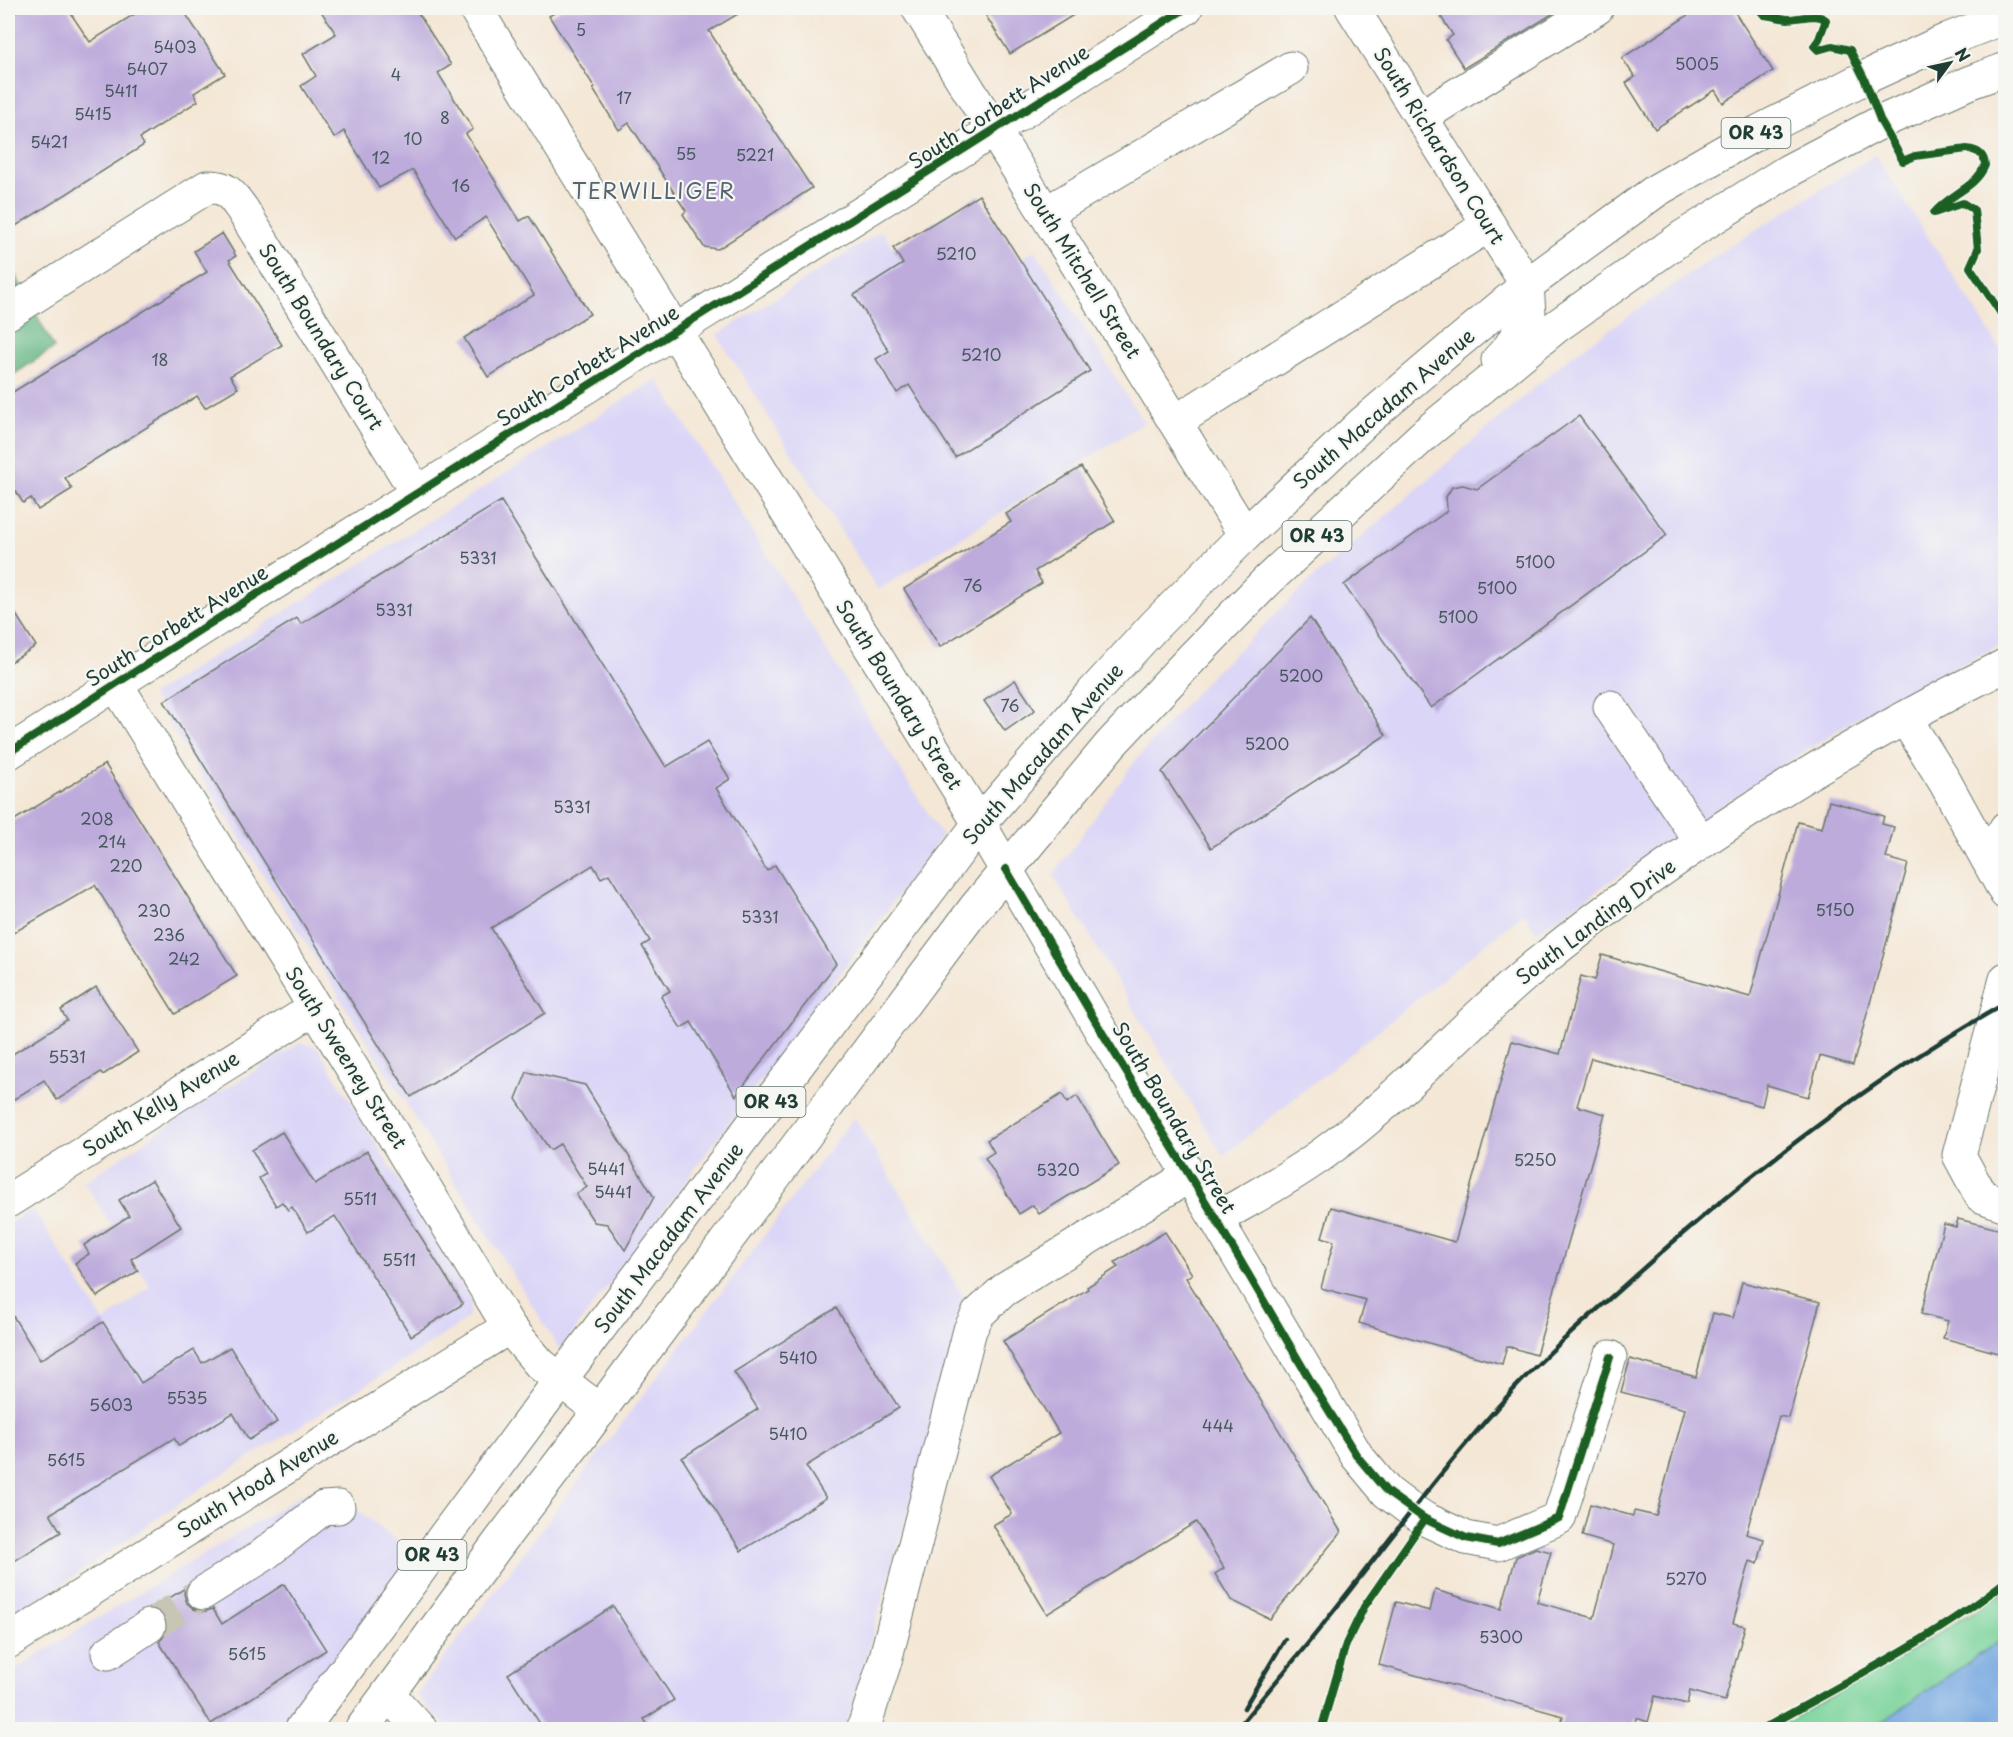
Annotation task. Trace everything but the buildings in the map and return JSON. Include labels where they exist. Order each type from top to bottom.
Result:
[{"type":"street","name":"South Boundary Street","points":[[477,8],[979,824],[1313,1385],[1357,1456],[1387,1492],[1425,1519],[1466,1538],[1498,1544],[1560,1518],[1610,1357]]},
{"type":"street","name":"South Mitchell Street","points":[[918,8],[1245,535]]},
{"type":"street","name":"South Corbett Avenue","points":[[8,753],[1186,8]]},
{"type":"street","name":"South Richardson Court","points":[[1352,8],[1527,285]]},
{"type":"street","points":[[1421,117],[1598,8]]},
{"type":"street","name":"South Macadam Avenue","points":[[302,1730],[561,1379],[979,824],[1088,698],[1156,624],[1245,535],[1364,422],[1527,285],[1657,190],[1760,131],[1875,73],[1949,39],[2006,17]]},
{"type":"street","points":[[1046,213],[1291,68]]},
{"type":"street","name":"OR 43","points":[[361,1730],[501,1540],[1006,869],[1111,744],[1268,580],[1447,417],[1562,323],[1684,236],[1779,177],[1881,122],[1968,83],[2006,69]]},
{"type":"street","name":"South Boundary Court","points":[[8,313],[207,187],[219,186],[230,193],[242,209],[417,493]]},
{"type":"street","points":[[1175,422],[1489,225]]},
{"type":"street","points":[[1447,417],[1510,347],[1529,314],[1527,285]]},
{"type":"street","name":"South Landing Drive","points":[[1216,1219],[1324,1153],[1352,1131],[1535,967],[1593,921],[1701,842],[1790,783],[1905,717],[2006,665]]},
{"type":"street","name":"South Sweeney Street","points":[[116,684],[509,1327],[535,1359],[600,1411]]},
{"type":"street","points":[[1610,706],[1701,842]]},
{"type":"street","points":[[1905,717],[1945,782],[2006,893]]},
{"type":"street","points":[[1988,859],[2006,828]]},
{"type":"street","points":[[2006,980],[1959,1155],[1981,1196],[2006,1205]]},
{"type":"street","name":"South Kelly Avenue","points":[[8,1201],[315,1008]]},
{"type":"street","points":[[864,1730],[885,1661],[970,1330],[978,1314],[1004,1290],[1040,1266],[1190,1175]]},
{"type":"street","name":"South Hood Avenue","points":[[8,1642],[509,1327]]},
{"type":"street","points":[[202,1593],[262,1556],[323,1508],[338,1507]]},
{"type":"street","points":[[108,1653],[149,1626]]},
{"type":"street","points":[[388,1694],[422,1730]]},
{"type":"shaded area","points":[[1875,155],[2005,356],[2005,642],[1847,724],[1751,786],[1536,932],[1524,913],[1223,1156],[1053,875],[1138,757],[1209,678],[1310,581],[1571,356],[1721,252]]},
{"type":"shaded area","points":[[882,231],[934,313],[1035,250],[1144,423],[878,590],[717,335]]},
{"type":"shaded area","points":[[657,379],[942,836],[560,1350],[151,695]]},
{"type":"shaded area","points":[[300,1043],[311,1045],[319,1050],[472,1301],[469,1316],[401,1363],[206,1485],[8,1621],[8,1224],[33,1209],[104,1322],[150,1286],[84,1182],[196,1107]]},
{"type":"shaded area","points":[[854,1117],[971,1309],[961,1327],[845,1729],[449,1729],[416,1695]]},
{"type":"shaded area","points":[[326,1490],[355,1508],[416,1556],[277,1729],[8,1730],[8,1674],[308,1491]]},
{"type":"green space","points":[[16,276],[54,348],[8,378],[8,281]]},
{"type":"green space","points":[[2005,1591],[2005,1637],[1872,1729],[1773,1729],[1898,1659]]},
{"type":"water","points":[[2005,1637],[2005,1729],[1872,1729]]},
{"type":"tunnel","points":[[149,1626],[203,1593]]},
{"type":"railway","points":[[1236,1730],[1465,1445],[1514,1389],[1555,1348],[1671,1243],[1809,1132],[1905,1065],[2006,1003]]},
{"type":"railway","points":[[1244,1708],[1285,1639]]},
{"type":"cycle path","points":[[8,753],[1186,8]]},
{"type":"cycle path","points":[[1758,8],[1764,15],[1788,19],[1818,16],[1826,20],[1814,46],[1818,50],[1832,46],[1850,50],[1881,122],[1903,161],[1915,156],[1967,149],[1982,155],[1985,165],[1981,173],[1934,213],[1963,203],[1974,210],[1978,249],[1970,267],[2006,321]]},
{"type":"cycle path","points":[[1006,869],[1313,1385],[1357,1456],[1387,1492],[1425,1519],[1466,1538],[1498,1544],[1559,1518],[1610,1357]]},
{"type":"cycle path","points":[[1321,1730],[1346,1644],[1364,1607],[1425,1519]]},
{"type":"cycle path","points":[[1761,1730],[1917,1642],[1948,1623],[2006,1581]]},
{"type":"district","name":"TERWILLIGER","points":[[654,192]]}]
